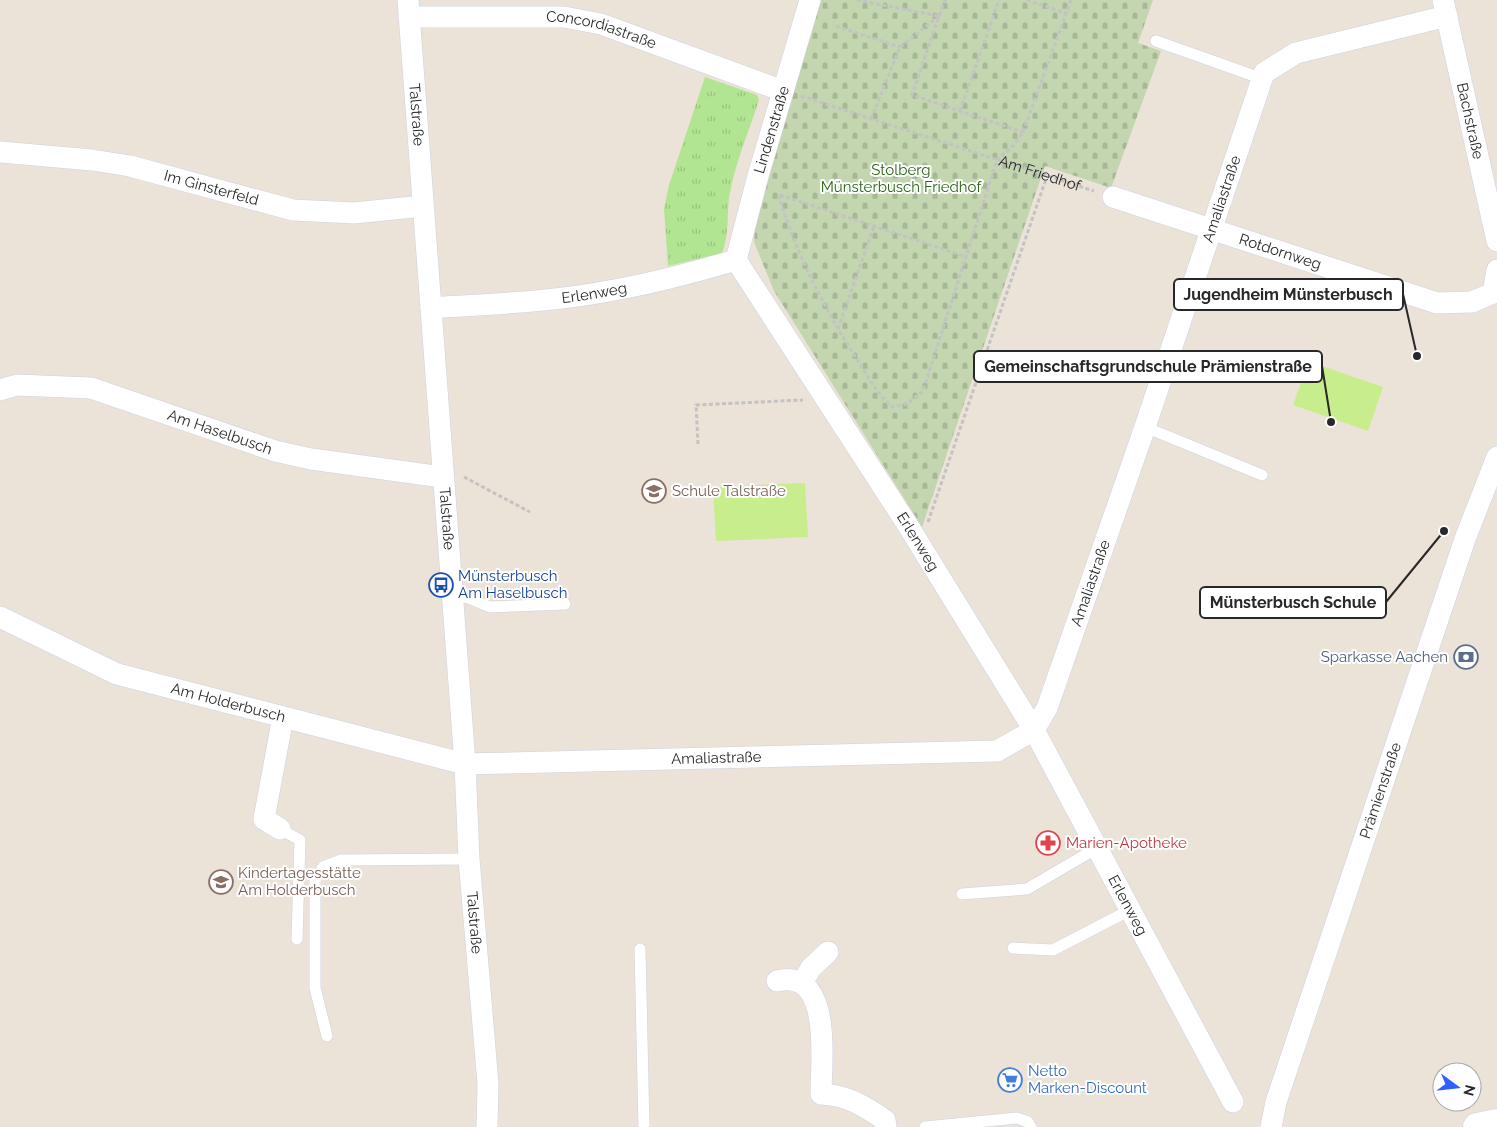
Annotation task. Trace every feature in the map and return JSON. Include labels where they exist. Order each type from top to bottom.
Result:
[{"type":"street","name":"Lindenstraße","points":[[736,260],[810,0]]},
{"type":"street","name":"Concordiastraße","points":[[409,8],[566,8],[601,24],[783,91]]},
{"type":"street","name":"Talstraße","points":[[409,8],[442,477],[465,764],[469,859],[488,1084],[487,1127]]},
{"type":"street","points":[[1262,78],[1264,72],[1296,53],[1445,8]]},
{"type":"street","name":"Bachstraße","points":[[1445,8],[1497,241]]},
{"type":"street","name":"Amaliastraße","points":[[465,764],[997,751],[1034,730],[1047,708],[1145,427],[1262,78]]},
{"type":"street","name":"Im Ginsterfeld","points":[[0,152],[92,160],[130,166],[293,210],[354,213],[423,206]]},
{"type":"street","points":[[1113,197],[1212,228]]},
{"type":"street","name":"Rotdornweg","points":[[1212,228],[1437,303],[1472,302],[1495,296]]},
{"type":"street","name":"Erlenweg","points":[[431,308],[538,300],[612,291],[669,279],[736,260],[914,536],[1034,730],[1233,1102]]},
{"type":"street","points":[[1495,296],[1497,270]]},
{"type":"street","name":"Am Haselbusch","points":[[0,390],[17,385],[91,388],[275,451],[311,459],[442,477]]},
{"type":"street","name":"Prämienstraße","points":[[1271,1127],[1276,1102],[1465,539],[1497,457]]},
{"type":"street","name":"Am Holderbusch","points":[[0,617],[117,674],[465,764]]},
{"type":"street","points":[[280,829],[264,819],[283,717]]},
{"type":"street","points":[[802,983],[812,968],[828,952]]},
{"type":"street","points":[[777,981],[790,979],[802,983],[816,1000],[821,1021],[821,1094],[839,1095],[858,1102],[885,1120],[886,1127]]},
{"type":"street","points":[[1477,1127],[1497,1123]]},
{"type":"lane","points":[[1156,41],[1262,78]]},
{"type":"lane","points":[[1145,427],[1262,475]]},
{"type":"lane","points":[[452,599],[466,597],[490,607],[565,604]]},
{"type":"lane","points":[[280,829],[300,840],[297,939]]},
{"type":"lane","points":[[962,894],[1027,889],[1097,848]]},
{"type":"lane","points":[[326,1036],[315,988],[315,880],[323,867],[341,860],[469,859]]},
{"type":"lane","points":[[1013,948],[1053,950],[1130,910]]},
{"type":"lane","points":[[640,949],[644,1127]]},
{"type":"lane","points":[[926,1127],[1017,1118],[1028,1122],[1031,1127]]},
{"type":"path","points":[[857,0],[939,16]]},
{"type":"path","points":[[945,0],[912,95],[1023,132]]},
{"type":"path","points":[[960,111],[999,0]]},
{"type":"path","points":[[1027,0],[1066,13]]},
{"type":"path","points":[[967,257],[779,195],[789,230],[808,273],[838,329],[880,396],[892,406],[907,404],[923,391],[967,257],[997,160],[1014,146],[1023,132],[1071,0]]},
{"type":"path","points":[[871,119],[900,47],[939,16]]},
{"type":"path","points":[[836,26],[900,47]]},
{"type":"path","name":"Am Friedhof","points":[[783,91],[1113,197]]},
{"type":"path","points":[[914,536],[926,528],[1047,176]]},
{"type":"path","points":[[838,329],[874,226]]},
{"type":"path","points":[[698,444],[696,405],[809,400],[820,391]]},
{"type":"path","points":[[442,477],[456,473],[530,512]]},
{"type":"green space","name":"Stolberg Münsterbusch Friedhof","points":[[821,0],[1153,0],[1138,43],[1161,51],[1111,188],[1045,166],[922,527],[774,291],[754,242],[758,186]]},
{"type":"green space","points":[[705,77],[757,95],[759,100],[733,180],[729,200],[726,238],[722,253],[668,266],[664,209],[669,185]]},
{"type":"green space","points":[[1310,362],[1383,387],[1368,431],[1293,405]]},
{"type":"green space","points":[[805,483],[808,537],[716,541],[713,487]]},
{"type":"place","name":"Jugendheim Münsterbusch","points":[[1417,356]]},
{"type":"place","name":"Gemeinschaftsgrundschule Prämienstraße","points":[[1331,422]]},
{"type":"place","name":"Schule Talstraße","points":[[654,491]]},
{"type":"place","name":"Münsterbusch Schule","points":[[1444,531]]},
{"type":"place","name":"Münsterbusch Am Haselbusch","points":[[441,585]]},
{"type":"place","name":"Sparkasse Aachen","points":[[1466,657]]},
{"type":"place","name":"Marien-Apotheke","points":[[1048,843]]},
{"type":"place","name":"Kindertagesstätte Am Holderbusch","points":[[221,882]]},
{"type":"place","name":"Netto Marken-Discount","points":[[1010,1080]]}]
